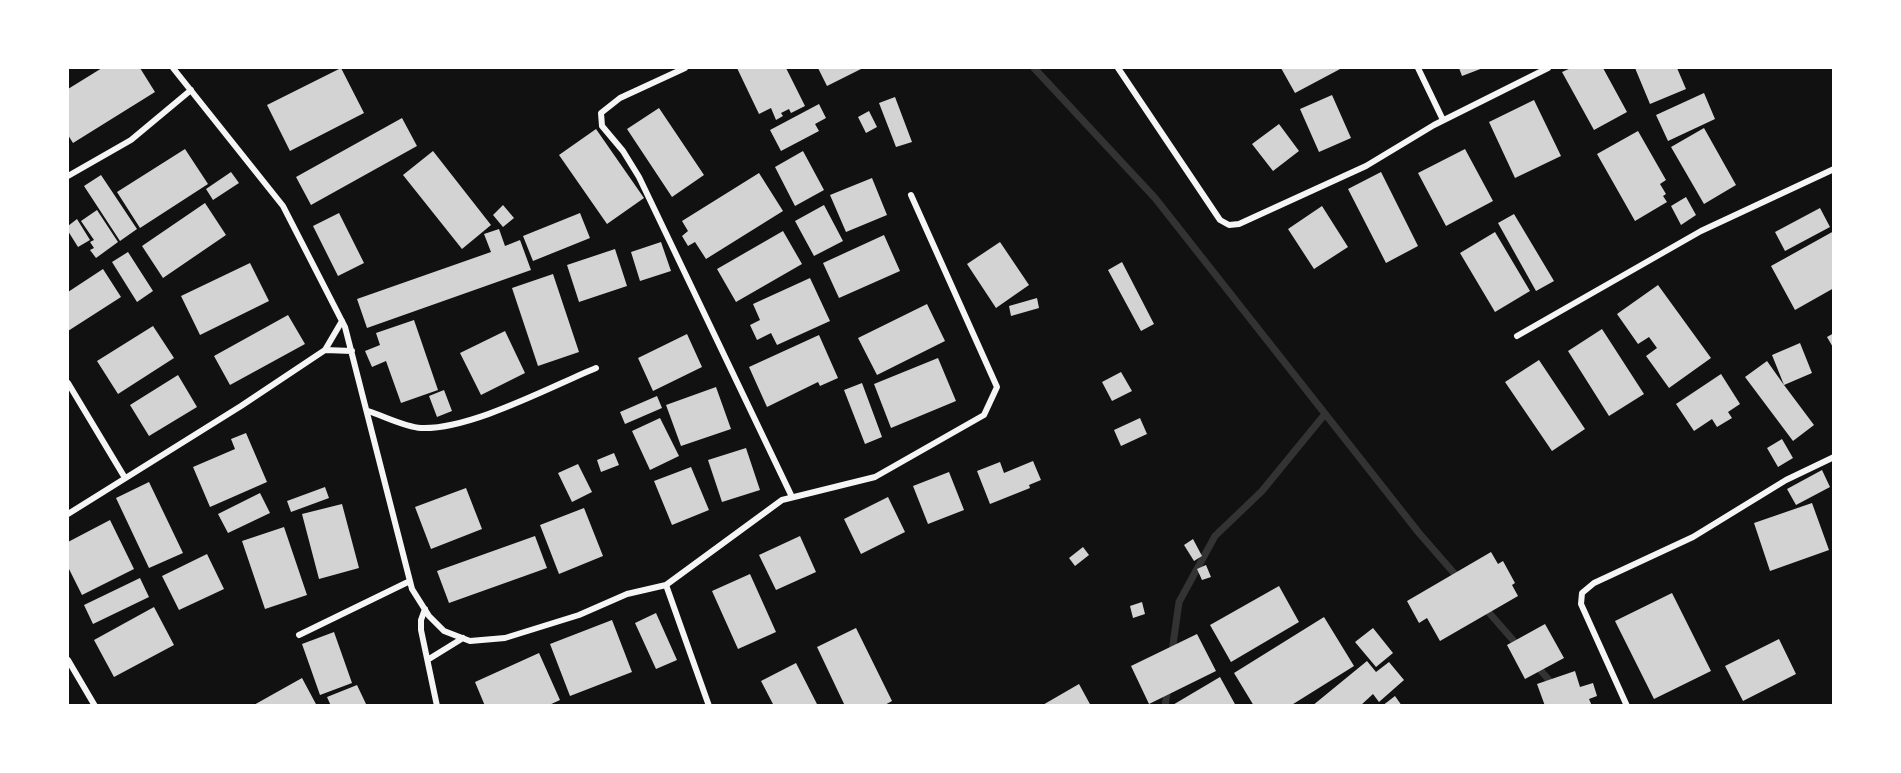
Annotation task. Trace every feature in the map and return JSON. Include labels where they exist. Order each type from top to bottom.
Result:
[{"type":"street","points":[[174,68],[283,206],[342,321],[368,411],[410,581],[425,609],[444,631],[470,641],[505,638],[579,615],[627,594],[666,585],[782,500],[875,477],[984,415],[996,387],[911,195]]},
{"type":"street","points":[[685,68],[620,98],[601,113],[602,126],[623,151],[639,177],[792,497]]},
{"type":"street","points":[[1118,68],[1220,220],[1229,225],[1239,224],[1366,166],[1443,120],[1548,68]]},
{"type":"street","points":[[1418,68],[1443,120]]},
{"type":"street","points":[[68,176],[131,140],[191,90]]},
{"type":"street","points":[[1517,336],[1701,231],[1833,169]]},
{"type":"street","points":[[68,514],[325,350],[342,321]]},
{"type":"street","points":[[325,350],[352,351]]},
{"type":"street","points":[[368,411],[420,428],[450,424],[480,418],[596,368]]},
{"type":"street","points":[[68,383],[125,478]]},
{"type":"street","points":[[1627,705],[1581,604],[1582,593],[1594,583],[1693,537],[1786,480],[1833,457]]},
{"type":"street","points":[[298,635],[410,581]]},
{"type":"street","points":[[666,585],[709,705]]},
{"type":"street","points":[[425,609],[421,620],[421,630],[437,705]]},
{"type":"street","points":[[429,659],[463,638]]},
{"type":"street","points":[[68,660],[95,705]]},
{"type":"building","points":[[102,68],[140,68],[155,92],[73,143],[68,135],[68,89]]},
{"type":"building","points":[[341,68],[364,113],[290,151],[267,105]]},
{"type":"building","points":[[737,68],[786,68],[805,106],[791,113],[789,109],[781,113],[783,116],[776,120],[771,108],[759,114]]},
{"type":"building","points":[[818,68],[863,68],[827,86]]},
{"type":"building","points":[[1281,68],[1342,68],[1295,93]]},
{"type":"building","points":[[1459,68],[1483,68],[1462,76]]},
{"type":"building","points":[[1571,68],[1603,68],[1627,112],[1594,130],[1562,72]]},
{"type":"building","points":[[1635,68],[1677,68],[1686,89],[1650,104]]},
{"type":"building","points":[[1704,93],[1715,119],[1668,141],[1656,115]]},
{"type":"building","points":[[1332,95],[1351,138],[1319,152],[1300,109]]},
{"type":"building","points":[[895,97],[912,142],[896,147],[879,103]]},
{"type":"building","points":[[1534,100],[1561,156],[1515,178],[1489,122]]},
{"type":"building","points":[[819,104],[826,118],[815,124],[819,131],[781,151],[770,130]]},
{"type":"building","points":[[659,108],[704,175],[672,197],[627,129]]},
{"type":"building","points":[[869,111],[877,127],[866,133],[858,117]]},
{"type":"building","points":[[402,118],[417,146],[311,205],[296,177]]},
{"type":"building","points":[[1279,124],[1299,151],[1273,171],[1252,144]]},
{"type":"building","points":[[1704,128],[1736,185],[1704,204],[1671,147]]},
{"type":"building","points":[[596,129],[644,198],[607,224],[559,155]]},
{"type":"building","points":[[1638,131],[1666,180],[1660,184],[1666,194],[1663,196],[1667,202],[1635,221],[1597,154]]},
{"type":"building","points":[[185,149],[208,184],[140,228],[117,192]]},
{"type":"building","points":[[1465,149],[1493,201],[1446,226],[1418,173]]},
{"type":"building","points":[[433,151],[491,225],[462,249],[403,175]]},
{"type":"building","points":[[803,151],[824,190],[795,206],[775,167]]},
{"type":"building","points":[[231,172],[239,183],[213,200],[206,189]]},
{"type":"building","points":[[1381,172],[1418,246],[1386,263],[1348,189]]},
{"type":"building","points":[[759,173],[783,211],[706,259],[695,242],[688,246],[682,236],[688,231],[682,221]]},
{"type":"building","points":[[101,175],[137,229],[120,241],[84,186]]},
{"type":"building","points":[[872,178],[887,215],[846,232],[830,195]]},
{"type":"building","points":[[1686,197],[1696,215],[1681,225],[1671,206]]},
{"type":"building","points":[[205,203],[226,235],[163,278],[142,246]]},
{"type":"building","points":[[503,205],[514,218],[503,227],[493,215]]},
{"type":"building","points":[[824,205],[843,241],[814,256],[795,221]]},
{"type":"building","points":[[1322,206],[1348,247],[1314,269],[1288,229]]},
{"type":"building","points":[[1820,208],[1830,227],[1785,251],[1775,232]]},
{"type":"building","points":[[97,210],[118,242],[96,258],[90,250],[94,248],[90,242],[94,240],[81,221]]},
{"type":"building","points":[[339,213],[364,263],[338,276],[313,226]]},
{"type":"building","points":[[580,213],[590,238],[533,261],[523,236]]},
{"type":"building","points":[[1514,214],[1554,281],[1536,291],[1498,223]]},
{"type":"building","points":[[77,219],[90,240],[78,247],[68,231],[68,226]]},
{"type":"building","points":[[499,229],[505,246],[520,240],[531,270],[367,328],[357,299],[491,252],[484,234]]},
{"type":"building","points":[[783,231],[802,264],[736,302],[717,269]]},
{"type":"building","points":[[1834,231],[1834,288],[1795,310],[1771,266]]},
{"type":"building","points":[[1495,232],[1530,291],[1495,312],[1460,253]]},
{"type":"building","points":[[884,235],[900,271],[839,298],[823,263]]},
{"type":"building","points":[[661,242],[671,271],[640,281],[631,252]]},
{"type":"building","points":[[1000,242],[1029,285],[996,308],[967,264]]},
{"type":"building","points":[[615,249],[627,286],[579,302],[567,265]]},
{"type":"building","points":[[128,252],[153,291],[137,302],[112,262]]},
{"type":"building","points":[[1122,262],[1154,324],[1141,331],[1108,270]]},
{"type":"building","points":[[250,263],[269,301],[200,335],[181,296]]},
{"type":"building","points":[[103,269],[121,297],[68,331],[68,292]]},
{"type":"building","points":[[553,274],[579,352],[538,366],[512,288]]},
{"type":"building","points":[[810,278],[830,321],[777,345],[771,333],[757,340],[750,325],[760,320],[753,304]]},
{"type":"building","points":[[1658,285],[1711,358],[1669,388],[1646,356],[1657,348],[1649,337],[1638,344],[1617,314]]},
{"type":"building","points":[[1037,298],[1039,308],[1011,316],[1009,306]]},
{"type":"building","points":[[927,304],[945,341],[877,375],[858,338]]},
{"type":"building","points":[[288,315],[305,344],[230,385],[214,356]]},
{"type":"building","points":[[414,320],[438,390],[401,403],[386,361],[372,367],[365,351],[380,345],[376,333]]},
{"type":"building","points":[[153,326],[174,358],[118,394],[97,361]]},
{"type":"building","points":[[1602,329],[1644,394],[1609,416],[1568,351]]},
{"type":"building","points":[[505,331],[525,373],[481,395],[460,353]]},
{"type":"building","points":[[1834,333],[1834,349],[1827,337]]},
{"type":"building","points":[[687,334],[702,367],[653,391],[638,358]]},
{"type":"building","points":[[819,335],[838,378],[820,386],[818,382],[767,407],[749,367]]},
{"type":"building","points":[[1800,343],[1812,373],[1784,385],[1772,355]]},
{"type":"building","points":[[938,358],[956,401],[891,428],[874,384]]},
{"type":"building","points":[[1539,360],[1585,429],[1552,451],[1505,382]]},
{"type":"building","points":[[1767,361],[1814,425],[1793,441],[1745,377]]},
{"type":"building","points":[[1121,372],[1132,391],[1112,401],[1102,382]]},
{"type":"building","points":[[1721,374],[1740,404],[1728,412],[1732,418],[1717,427],[1712,419],[1694,431],[1676,404]]},
{"type":"building","points":[[178,375],[197,407],[149,436],[130,405]]},
{"type":"building","points":[[862,383],[882,437],[865,444],[844,390]]},
{"type":"building","points":[[716,387],[731,429],[681,446],[666,405]]},
{"type":"building","points":[[444,390],[452,411],[437,417],[429,396]]},
{"type":"building","points":[[657,396],[662,408],[625,424],[620,412]]},
{"type":"building","points":[[660,418],[679,456],[650,470],[632,431]]},
{"type":"building","points":[[1140,418],[1147,434],[1121,446],[1114,430]]},
{"type":"building","points":[[246,433],[267,482],[210,507],[193,467],[235,449],[231,439]]},
{"type":"building","points":[[1782,439],[1793,458],[1778,467],[1767,448]]},
{"type":"building","points":[[746,448],[760,490],[722,502],[708,460]]},
{"type":"building","points":[[614,453],[619,465],[601,472],[597,460]]},
{"type":"building","points":[[1033,461],[1041,480],[1029,485],[1030,488],[990,504],[977,471],[1000,462],[1004,473]]},
{"type":"building","points":[[578,464],[592,492],[572,502],[558,473]]},
{"type":"building","points":[[691,467],[709,510],[672,525],[654,481]]},
{"type":"building","points":[[1822,470],[1830,487],[1796,505],[1787,489]]},
{"type":"building","points":[[949,472],[964,510],[928,524],[913,486]]},
{"type":"building","points":[[149,482],[183,553],[149,568],[116,498]]},
{"type":"building","points":[[325,487],[329,498],[291,512],[287,501]]},
{"type":"building","points":[[466,488],[482,529],[431,549],[415,507]]},
{"type":"building","points":[[260,493],[270,513],[228,533],[218,514]]},
{"type":"building","points":[[888,497],[905,532],[861,554],[844,519]]},
{"type":"building","points":[[1812,503],[1829,550],[1770,571],[1754,523]]},
{"type":"building","points":[[342,504],[359,568],[319,579],[302,514]]},
{"type":"building","points":[[584,508],[603,556],[559,574],[540,525]]},
{"type":"building","points":[[110,520],[134,569],[82,595],[68,567],[68,542]]},
{"type":"building","points":[[284,527],[307,595],[265,609],[242,541]]},
{"type":"building","points":[[535,536],[547,568],[449,603],[437,571]]},
{"type":"building","points":[[800,536],[816,572],[776,590],[759,555]]},
{"type":"building","points":[[1193,539],[1202,556],[1194,561],[1184,545]]},
{"type":"building","points":[[1083,547],[1089,555],[1075,566],[1069,558]]},
{"type":"building","points":[[1491,552],[1498,564],[1503,561],[1515,583],[1512,585],[1518,596],[1440,641],[1427,618],[1419,623],[1407,601]]},
{"type":"building","points":[[207,554],[224,589],[179,610],[162,576]]},
{"type":"building","points":[[1206,565],[1211,577],[1202,580],[1197,569]]},
{"type":"building","points":[[750,574],[776,632],[738,649],[712,591]]},
{"type":"building","points":[[140,578],[149,597],[93,624],[84,605]]},
{"type":"building","points":[[1279,586],[1299,622],[1231,662],[1210,625]]},
{"type":"building","points":[[1672,593],[1711,671],[1654,699],[1615,621]]},
{"type":"building","points":[[1142,602],[1145,614],[1133,618],[1130,606]]},
{"type":"building","points":[[154,607],[174,645],[114,677],[94,640]]},
{"type":"building","points":[[656,613],[677,660],[656,669],[635,623]]},
{"type":"building","points":[[1324,617],[1354,666],[1290,706],[1254,706],[1234,673]]},
{"type":"building","points":[[612,620],[632,672],[570,696],[550,644]]},
{"type":"building","points":[[1545,624],[1564,658],[1525,679],[1507,645]]},
{"type":"building","points":[[856,628],[892,701],[883,706],[845,706],[817,647]]},
{"type":"building","points":[[1373,628],[1393,653],[1376,667],[1355,642]]},
{"type":"building","points":[[334,632],[352,683],[320,695],[302,644]]},
{"type":"building","points":[[1197,634],[1216,671],[1149,704],[1131,666]]},
{"type":"building","points":[[1779,639],[1796,674],[1743,701],[1725,666]]},
{"type":"building","points":[[539,653],[560,700],[547,706],[485,706],[475,682]]},
{"type":"building","points":[[1367,661],[1376,672],[1389,662],[1404,680],[1379,702],[1373,694],[1360,706],[1312,706]]},
{"type":"building","points":[[796,663],[818,706],[774,706],[761,681]]},
{"type":"building","points":[[1575,671],[1580,687],[1593,683],[1597,696],[1589,699],[1592,706],[1545,706],[1537,684]]},
{"type":"building","points":[[1220,677],[1236,706],[1171,706]]},
{"type":"building","points":[[302,678],[317,706],[252,706]]},
{"type":"building","points":[[1079,684],[1091,706],[1041,706]]},
{"type":"building","points":[[357,685],[366,704],[331,706],[327,697]]},
{"type":"building","points":[[1395,696],[1402,706],[1382,706]]},
{"type":"waterway","points":[[1034,68],[1155,198],[1419,533],[1460,580]]},
{"type":"waterway","points":[[1172,652],[1179,602],[1215,536],[1262,491],[1325,414]]},
{"type":"waterway","points":[[1484,607],[1520,648]]},
{"type":"waterway","points":[[1536,665],[1554,686]]},
{"type":"waterway","points":[[1165,706],[1168,687]]}]
